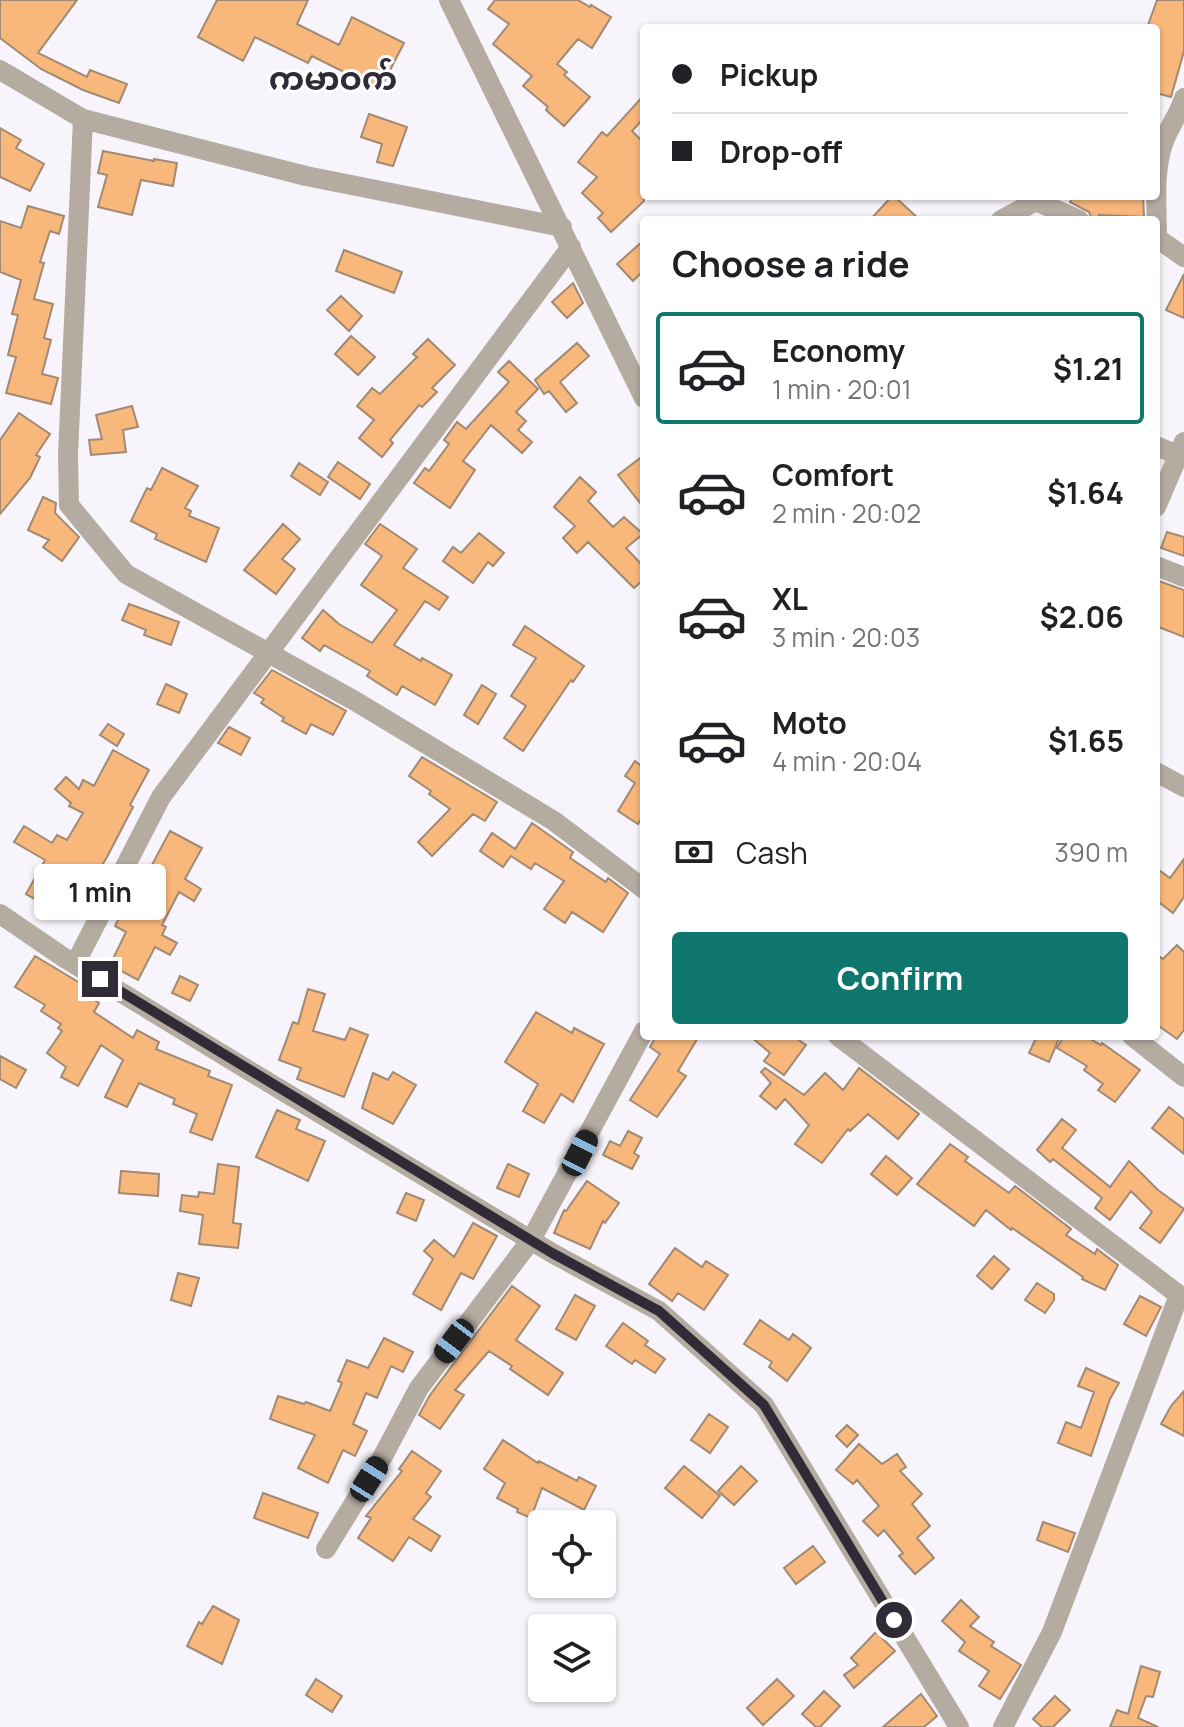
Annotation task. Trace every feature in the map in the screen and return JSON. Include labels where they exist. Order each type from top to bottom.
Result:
[{"type":"street","points":[[449,0],[640,390]]},
{"type":"street","points":[[0,70],[83,119],[306,176],[562,227]]},
{"type":"street","points":[[1160,143],[1179,115],[1184,98]]},
{"type":"street","points":[[83,119],[68,455],[69,505],[126,574],[355,701],[554,821],[640,886]]},
{"type":"street","points":[[1008,216],[1038,200]]},
{"type":"street","points":[[1045,200],[1072,216]]},
{"type":"street","points":[[1160,240],[1184,257]]},
{"type":"street","points":[[75,964],[161,797],[571,247]]},
{"type":"street","points":[[1160,446],[1181,448],[1160,498]]},
{"type":"street","points":[[1160,568],[1184,577]]},
{"type":"street","points":[[1160,774],[1184,787]]},
{"type":"street","points":[[0,914],[75,964],[531,1240],[659,1311],[764,1405],[959,1727]]},
{"type":"street","points":[[326,1549],[383,1456],[419,1388],[531,1240],[640,1038]]},
{"type":"street","points":[[843,1040],[1179,1295],[1052,1632],[1003,1727]]},
{"type":"street","points":[[1137,1040],[1184,1077]]},
{"type":"building","points":[[0,0],[77,0],[38,53],[87,77],[90,70],[127,84],[119,103],[83,90],[41,69],[0,38]]},
{"type":"building","points":[[217,0],[308,0],[297,24],[339,45],[352,17],[404,43],[380,90],[312,56],[308,63],[255,37],[243,61],[198,37]]},
{"type":"building","points":[[495,0],[578,0],[611,17],[592,48],[578,39],[557,64],[567,72],[564,75],[590,97],[564,126],[546,110],[548,107],[523,86],[532,76],[493,44],[509,24],[488,9]]},
{"type":"building","points":[[1157,0],[1184,0],[1184,51],[1171,97],[1160,94],[1160,24],[1148,24]]},
{"type":"building","points":[[640,99],[640,122],[632,131],[640,139],[640,200],[644,201],[611,232],[598,218],[603,213],[582,193],[597,177],[578,162],[602,132],[607,136]]},
{"type":"building","points":[[369,114],[407,127],[393,166],[377,162],[382,144],[361,137]]},
{"type":"building","points":[[0,128],[21,140],[16,148],[44,164],[30,191],[0,177]]},
{"type":"building","points":[[103,151],[177,163],[173,186],[141,180],[132,215],[98,207],[107,175],[98,173]]},
{"type":"building","points":[[888,200],[898,200],[916,216],[874,216]]},
{"type":"building","points":[[1143,200],[1144,216],[1090,216],[1089,212],[1070,202]]},
{"type":"building","points":[[28,206],[64,216],[59,234],[50,231],[40,262],[44,263],[34,299],[53,304],[44,338],[51,340],[42,374],[58,378],[51,404],[6,393],[16,357],[8,355],[18,315],[12,314],[21,280],[0,272],[0,221],[21,228]]},
{"type":"building","points":[[640,244],[640,274],[633,281],[617,264]]},
{"type":"building","points":[[344,250],[402,272],[394,293],[336,271]]},
{"type":"building","points":[[1184,274],[1184,318],[1166,310]]},
{"type":"building","points":[[573,283],[583,303],[567,318],[552,302]]},
{"type":"building","points":[[341,296],[362,316],[349,331],[327,310]]},
{"type":"building","points":[[351,336],[375,357],[358,375],[335,354]]},
{"type":"building","points":[[428,339],[455,365],[432,388],[437,392],[422,407],[419,405],[390,440],[393,443],[382,457],[359,438],[374,420],[357,406],[372,388],[380,394],[417,357],[413,354]]},
{"type":"building","points":[[577,343],[589,356],[560,382],[577,403],[566,412],[549,391],[544,394],[535,380]]},
{"type":"building","points":[[509,361],[538,389],[516,412],[526,421],[518,430],[532,442],[522,453],[491,425],[463,461],[475,470],[450,508],[414,483],[425,468],[429,471],[449,444],[444,440],[457,422],[466,429],[509,382],[498,372]]},
{"type":"building","points":[[132,406],[138,427],[123,430],[126,452],[91,455],[89,440],[102,439],[96,415]]},
{"type":"building","points":[[19,413],[50,434],[36,455],[40,457],[30,478],[0,514],[0,440]]},
{"type":"building","points":[[640,458],[640,503],[618,475]]},
{"type":"building","points":[[338,462],[370,484],[360,499],[328,477]]},
{"type":"building","points":[[299,463],[328,482],[320,495],[291,476]]},
{"type":"building","points":[[162,468],[198,486],[185,508],[191,511],[189,516],[219,528],[206,562],[155,539],[157,534],[131,521],[147,488],[151,490]]},
{"type":"building","points":[[580,477],[596,492],[588,501],[613,527],[624,517],[640,531],[640,536],[626,548],[640,563],[640,583],[634,588],[588,542],[577,553],[563,538],[575,526],[554,507]]},
{"type":"building","points":[[43,497],[56,503],[55,513],[79,537],[62,561],[43,547],[49,540],[28,530]]},
{"type":"building","points":[[283,524],[300,539],[282,559],[295,569],[276,594],[244,570]]},
{"type":"building","points":[[380,524],[417,549],[403,568],[448,597],[439,610],[425,601],[394,645],[452,675],[435,705],[402,686],[397,695],[367,676],[370,671],[324,645],[320,651],[302,638],[323,610],[339,624],[372,643],[397,610],[361,585],[382,556],[365,544]]},
{"type":"building","points":[[1167,532],[1184,537],[1184,556],[1161,548]]},
{"type":"building","points":[[479,533],[504,553],[493,566],[488,562],[473,583],[443,561],[453,547],[461,553]]},
{"type":"building","points":[[1160,581],[1184,590],[1184,637],[1160,628]]},
{"type":"building","points":[[129,604],[179,622],[171,645],[144,635],[146,630],[122,620]]},
{"type":"building","points":[[525,626],[584,666],[523,751],[504,738],[526,706],[511,696],[536,658],[513,645]]},
{"type":"building","points":[[272,670],[346,711],[333,735],[311,724],[306,734],[282,721],[284,718],[261,703],[264,699],[254,693]]},
{"type":"building","points":[[166,684],[187,694],[179,713],[157,704]]},
{"type":"building","points":[[482,685],[496,694],[478,724],[464,715]]},
{"type":"building","points":[[108,724],[124,734],[117,746],[100,735]]},
{"type":"building","points":[[229,727],[250,738],[241,755],[218,743]]},
{"type":"building","points":[[113,750],[149,770],[130,805],[133,807],[92,882],[82,877],[61,914],[26,894],[45,860],[14,842],[24,826],[52,843],[57,835],[67,840],[83,813],[69,806],[71,803],[55,789],[66,777],[79,789],[83,780],[94,786]]},
{"type":"building","points":[[422,757],[497,802],[485,821],[473,814],[432,856],[418,842],[450,809],[409,776]]},
{"type":"building","points":[[635,761],[640,765],[638,824],[618,811],[635,783],[625,776]]},
{"type":"building","points":[[532,823],[573,852],[570,858],[606,882],[608,878],[628,893],[603,932],[572,912],[565,923],[544,909],[564,881],[535,863],[531,869],[511,856],[503,867],[480,851],[492,833],[515,849]]},
{"type":"building","points":[[170,831],[202,848],[185,879],[201,889],[194,901],[179,892],[162,925],[166,927],[162,935],[177,943],[170,955],[155,947],[138,980],[110,965],[126,932],[115,926],[137,874],[145,878]]},
{"type":"building","points":[[1184,859],[1184,897],[1173,913],[1160,903],[1160,871],[1170,878]]},
{"type":"building","points":[[1177,945],[1184,952],[1184,1030],[1177,1039],[1160,1027],[1160,957],[1163,959]]},
{"type":"building","points":[[35,956],[85,986],[80,992],[99,1003],[94,1012],[133,1038],[137,1030],[159,1042],[156,1049],[210,1071],[208,1076],[232,1085],[212,1140],[190,1132],[197,1114],[173,1104],[175,1099],[139,1083],[127,1107],[105,1097],[123,1060],[101,1045],[78,1086],[61,1077],[66,1067],[47,1053],[62,1031],[58,1028],[61,1024],[41,1011],[45,1005],[15,987]]},
{"type":"building","points":[[180,976],[198,985],[190,1001],[172,993]]},
{"type":"building","points":[[308,989],[325,994],[313,1031],[345,1040],[350,1028],[368,1035],[344,1097],[297,1079],[301,1068],[279,1060],[293,1022],[298,1024]]},
{"type":"building","points":[[536,1012],[572,1033],[574,1028],[604,1044],[573,1102],[561,1094],[544,1123],[523,1111],[538,1084],[505,1062]]},
{"type":"building","points":[[654,1040],[697,1040],[678,1071],[686,1076],[657,1117],[630,1100],[660,1054],[650,1047]]},
{"type":"building","points":[[755,1040],[799,1040],[806,1045],[784,1075],[764,1061],[770,1053]]},
{"type":"building","points":[[1035,1040],[1058,1040],[1049,1062],[1029,1053]]},
{"type":"building","points":[[1062,1040],[1092,1040],[1102,1043],[1140,1070],[1115,1102],[1098,1090],[1103,1084],[1084,1070],[1087,1066],[1057,1048]]},
{"type":"building","points":[[0,1056],[26,1070],[16,1088],[0,1079]]},
{"type":"building","points":[[765,1068],[804,1095],[825,1073],[843,1090],[859,1068],[919,1114],[898,1139],[868,1114],[850,1131],[848,1129],[822,1163],[795,1144],[809,1125],[785,1099],[776,1109],[760,1096],[771,1083],[761,1072]]},
{"type":"building","points":[[393,1072],[416,1085],[393,1124],[362,1108],[373,1073],[388,1080]]},
{"type":"building","points":[[1169,1107],[1184,1119],[1184,1154],[1152,1128]]},
{"type":"building","points":[[277,1110],[300,1120],[296,1129],[325,1141],[308,1181],[256,1157]]},
{"type":"building","points":[[1062,1119],[1076,1130],[1062,1148],[1110,1187],[1129,1161],[1158,1190],[1184,1209],[1160,1243],[1140,1228],[1152,1212],[1131,1191],[1110,1220],[1095,1208],[1102,1198],[1037,1150]]},
{"type":"building","points":[[628,1131],[642,1138],[634,1153],[639,1156],[632,1169],[603,1155],[610,1141],[620,1146]]},
{"type":"building","points":[[950,1144],[968,1157],[965,1161],[1009,1193],[1015,1186],[1071,1229],[1066,1235],[1095,1254],[1097,1249],[1118,1265],[1105,1290],[1082,1279],[986,1210],[974,1226],[917,1184]]},
{"type":"building","points":[[886,1156],[912,1178],[897,1195],[871,1174]]},
{"type":"building","points":[[218,1164],[239,1167],[233,1223],[241,1224],[238,1248],[199,1244],[203,1215],[180,1211],[182,1195],[198,1197],[199,1192],[214,1194]]},
{"type":"building","points":[[508,1164],[529,1174],[519,1197],[497,1188]]},
{"type":"building","points":[[121,1171],[159,1174],[158,1196],[119,1193]]},
{"type":"building","points":[[587,1181],[619,1203],[605,1223],[603,1221],[590,1249],[554,1233],[564,1210]]},
{"type":"building","points":[[406,1193],[424,1200],[416,1221],[397,1213]]},
{"type":"building","points":[[473,1223],[497,1236],[473,1279],[461,1273],[441,1310],[413,1294],[433,1259],[424,1251],[434,1240],[454,1257]]},
{"type":"building","points":[[675,1248],[702,1267],[706,1261],[728,1275],[704,1310],[678,1293],[672,1301],[649,1284]]},
{"type":"building","points":[[994,1256],[1009,1269],[992,1289],[977,1276]]},
{"type":"building","points":[[178,1273],[199,1278],[191,1306],[171,1300]]},
{"type":"building","points":[[1037,1283],[1054,1294],[1054,1300],[1045,1313],[1025,1300]]},
{"type":"building","points":[[512,1286],[540,1306],[516,1340],[563,1373],[548,1395],[489,1351],[455,1390],[464,1395],[440,1429],[419,1415],[430,1395]]},
{"type":"building","points":[[575,1295],[595,1306],[576,1340],[556,1329]]},
{"type":"building","points":[[1140,1296],[1161,1307],[1146,1336],[1124,1324]]},
{"type":"building","points":[[760,1320],[789,1340],[793,1334],[811,1348],[787,1381],[769,1367],[772,1362],[744,1344]]},
{"type":"building","points":[[623,1323],[648,1341],[645,1345],[665,1359],[655,1373],[635,1360],[632,1364],[606,1346]]},
{"type":"building","points":[[384,1338],[413,1352],[403,1372],[391,1366],[377,1398],[366,1393],[353,1424],[367,1431],[355,1456],[343,1450],[328,1483],[298,1468],[315,1435],[270,1419],[278,1396],[330,1411],[342,1383],[338,1381],[347,1360],[368,1368]]},
{"type":"building","points":[[1086,1368],[1119,1383],[1110,1399],[1091,1456],[1058,1443],[1066,1422],[1081,1428],[1094,1392],[1078,1386]]},
{"type":"building","points":[[1184,1391],[1184,1436],[1161,1424]]},
{"type":"building","points":[[709,1414],[728,1427],[710,1453],[691,1440]]},
{"type":"building","points":[[847,1425],[858,1435],[847,1447],[836,1436]]},
{"type":"building","points":[[503,1440],[538,1463],[596,1486],[584,1510],[542,1488],[534,1510],[528,1510],[528,1517],[497,1498],[505,1483],[484,1469]]},
{"type":"building","points":[[859,1444],[882,1464],[897,1454],[906,1467],[900,1471],[922,1494],[912,1504],[930,1526],[917,1538],[934,1558],[915,1574],[899,1556],[903,1553],[884,1530],[878,1536],[863,1521],[879,1506],[857,1480],[853,1484],[836,1470]]},
{"type":"building","points":[[412,1451],[441,1471],[426,1493],[431,1497],[413,1519],[440,1536],[431,1551],[409,1537],[393,1561],[358,1538],[371,1518],[366,1516],[402,1471],[399,1469]]},
{"type":"building","points":[[684,1466],[720,1496],[702,1518],[665,1488]]},
{"type":"building","points":[[741,1466],[757,1481],[734,1505],[718,1491]]},
{"type":"building","points":[[263,1493],[318,1513],[308,1538],[254,1518]]},
{"type":"building","points":[[1043,1522],[1075,1533],[1068,1552],[1037,1540]]},
{"type":"building","points":[[813,1546],[825,1562],[796,1584],[784,1568]]},
{"type":"building","points":[[961,1600],[979,1617],[970,1626],[994,1642],[991,1646],[1021,1665],[1000,1699],[979,1686],[989,1671],[959,1651],[965,1642],[942,1621]]},
{"type":"building","points":[[213,1606],[239,1620],[222,1664],[187,1646],[199,1622],[202,1624]]},
{"type":"building","points":[[876,1632],[895,1651],[854,1688],[844,1675],[858,1665],[851,1658]]},
{"type":"building","points":[[1141,1666],[1160,1672],[1153,1697],[1146,1696],[1138,1718],[1158,1727],[1110,1727],[1117,1710],[1128,1714]]},
{"type":"building","points":[[316,1679],[342,1696],[332,1712],[306,1695]]},
{"type":"building","points":[[777,1679],[794,1696],[763,1725],[747,1708]]},
{"type":"building","points":[[824,1691],[840,1706],[820,1727],[816,1727],[802,1714]]},
{"type":"building","points":[[921,1694],[937,1716],[924,1727],[883,1727]]},
{"type":"building","points":[[1055,1696],[1070,1710],[1053,1727],[1042,1727],[1033,1719]]},
{"type":"district","name":"ကမာဝက်","points":[[333,78]]},
{"type":"route","points":[[100,979],[552,1253],[659,1311],[764,1405],[894,1620]]}]
